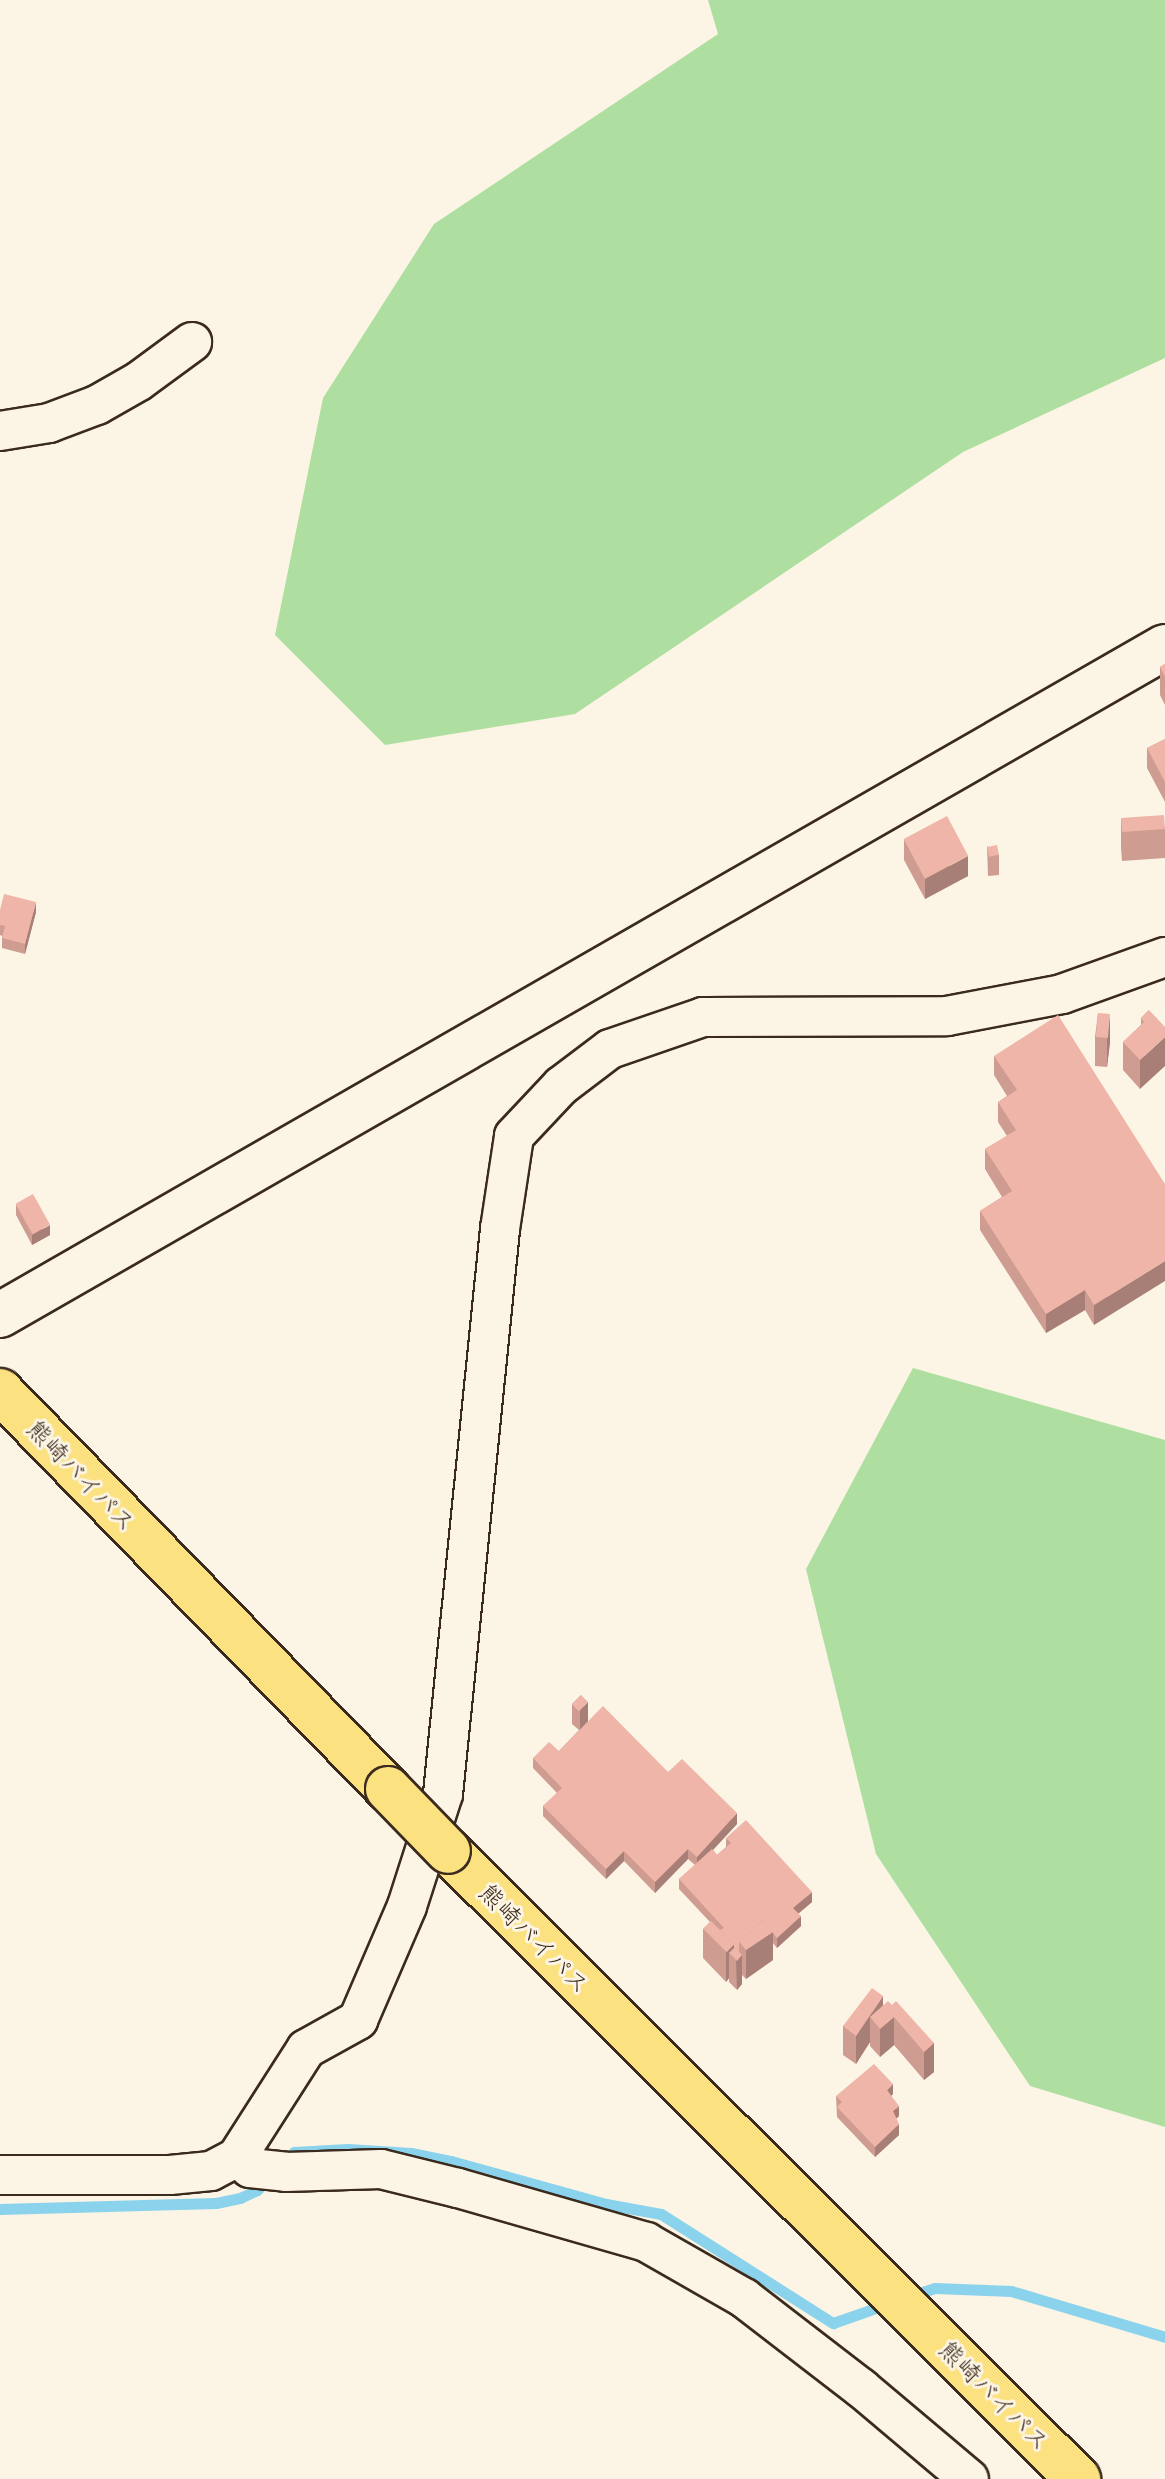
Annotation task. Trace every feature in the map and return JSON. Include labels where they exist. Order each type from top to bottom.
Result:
[{"type":"highway","name":"熊崎バイパス","points":[[0,1391],[448,1851],[1078,2479]]},
{"type":"street","points":[[0,431],[49,423],[97,405],[139,381],[192,342]]},
{"type":"street","points":[[0,1315],[1165,647]]},
{"type":"street","points":[[258,2165],[306,2049],[358,2020],[407,1906],[443,1794],[500,1229],[514,1136],[561,1086],[610,1049],[703,1017],[947,1016],[1062,994],[1165,957]]},
{"type":"street","points":[[0,2175],[170,2175],[258,2165],[381,2169],[646,2242],[744,2298],[861,2388],[969,2479]]},
{"type":"green space","points":[[708,0],[1165,0],[1165,358],[963,452],[575,714],[385,745],[275,635],[323,398],[434,224],[718,34]]},
{"type":"green space","points":[[913,1368],[1165,1440],[1165,2127],[1030,2086],[876,1854],[806,1569]]},
{"type":"building","points":[[1165,739],[1165,782],[1147,748]]},
{"type":"building","points":[[1164,815],[1165,829],[1122,832],[1121,818]]},
{"type":"building","points":[[947,816],[968,856],[925,879],[904,839]]},
{"type":"building","points":[[997,845],[999,855],[989,857],[987,847]]},
{"type":"building","points":[[4,894],[36,902],[25,944],[2,938],[5,926],[0,925],[0,910]]},
{"type":"building","points":[[1149,1010],[1165,1027],[1165,1037],[1140,1060],[1123,1042],[1144,1022],[1141,1018]]},
{"type":"building","points":[[1098,1013],[1110,1014],[1108,1038],[1096,1037]]},
{"type":"building","points":[[1058,1015],[1165,1184],[1165,1261],[1094,1305],[1085,1290],[1046,1314],[980,1211],[1012,1191],[985,1149],[1016,1130],[998,1102],[1017,1090],[994,1056]]},
{"type":"building","points":[[33,1194],[50,1225],[32,1234],[16,1204]]},
{"type":"building","points":[[581,1695],[588,1702],[579,1711],[572,1704]]},
{"type":"building","points":[[603,1706],[668,1772],[682,1759],[737,1813],[697,1857],[688,1849],[655,1882],[624,1851],[606,1869],[543,1806],[562,1788],[533,1758],[549,1742],[559,1751]]},
{"type":"building","points":[[746,1820],[812,1892],[793,1908],[801,1916],[777,1938],[763,1920],[739,1942],[739,1952],[720,1930],[724,1928],[679,1879],[712,1849],[717,1855],[731,1843],[726,1838]]},
{"type":"building","points":[[763,1920],[773,1932],[746,1950],[739,1942]]},
{"type":"building","points":[[711,1921],[734,1944],[727,1952],[703,1929]]},
{"type":"building","points":[[735,1947],[742,1955],[737,1961],[729,1953]]},
{"type":"building","points":[[872,1988],[883,1996],[856,2036],[843,2026]]},
{"type":"building","points":[[888,2001],[892,2005],[896,2001],[934,2043],[924,2052],[894,2017],[880,2029],[870,2017]]},
{"type":"building","points":[[874,2064],[893,2084],[887,2090],[899,2106],[893,2111],[899,2124],[875,2147],[837,2107],[842,2102],[836,2096]]},
{"type":"waterway","points":[[283,2163],[294,2152],[348,2149],[411,2153],[451,2161],[606,2204],[661,2214],[833,2323],[890,2303]]},
{"type":"waterway","points":[[0,2209],[216,2203],[240,2198],[257,2190],[268,2179]]},
{"type":"waterway","points":[[910,2296],[935,2288],[1011,2291],[1165,2337]]}]
